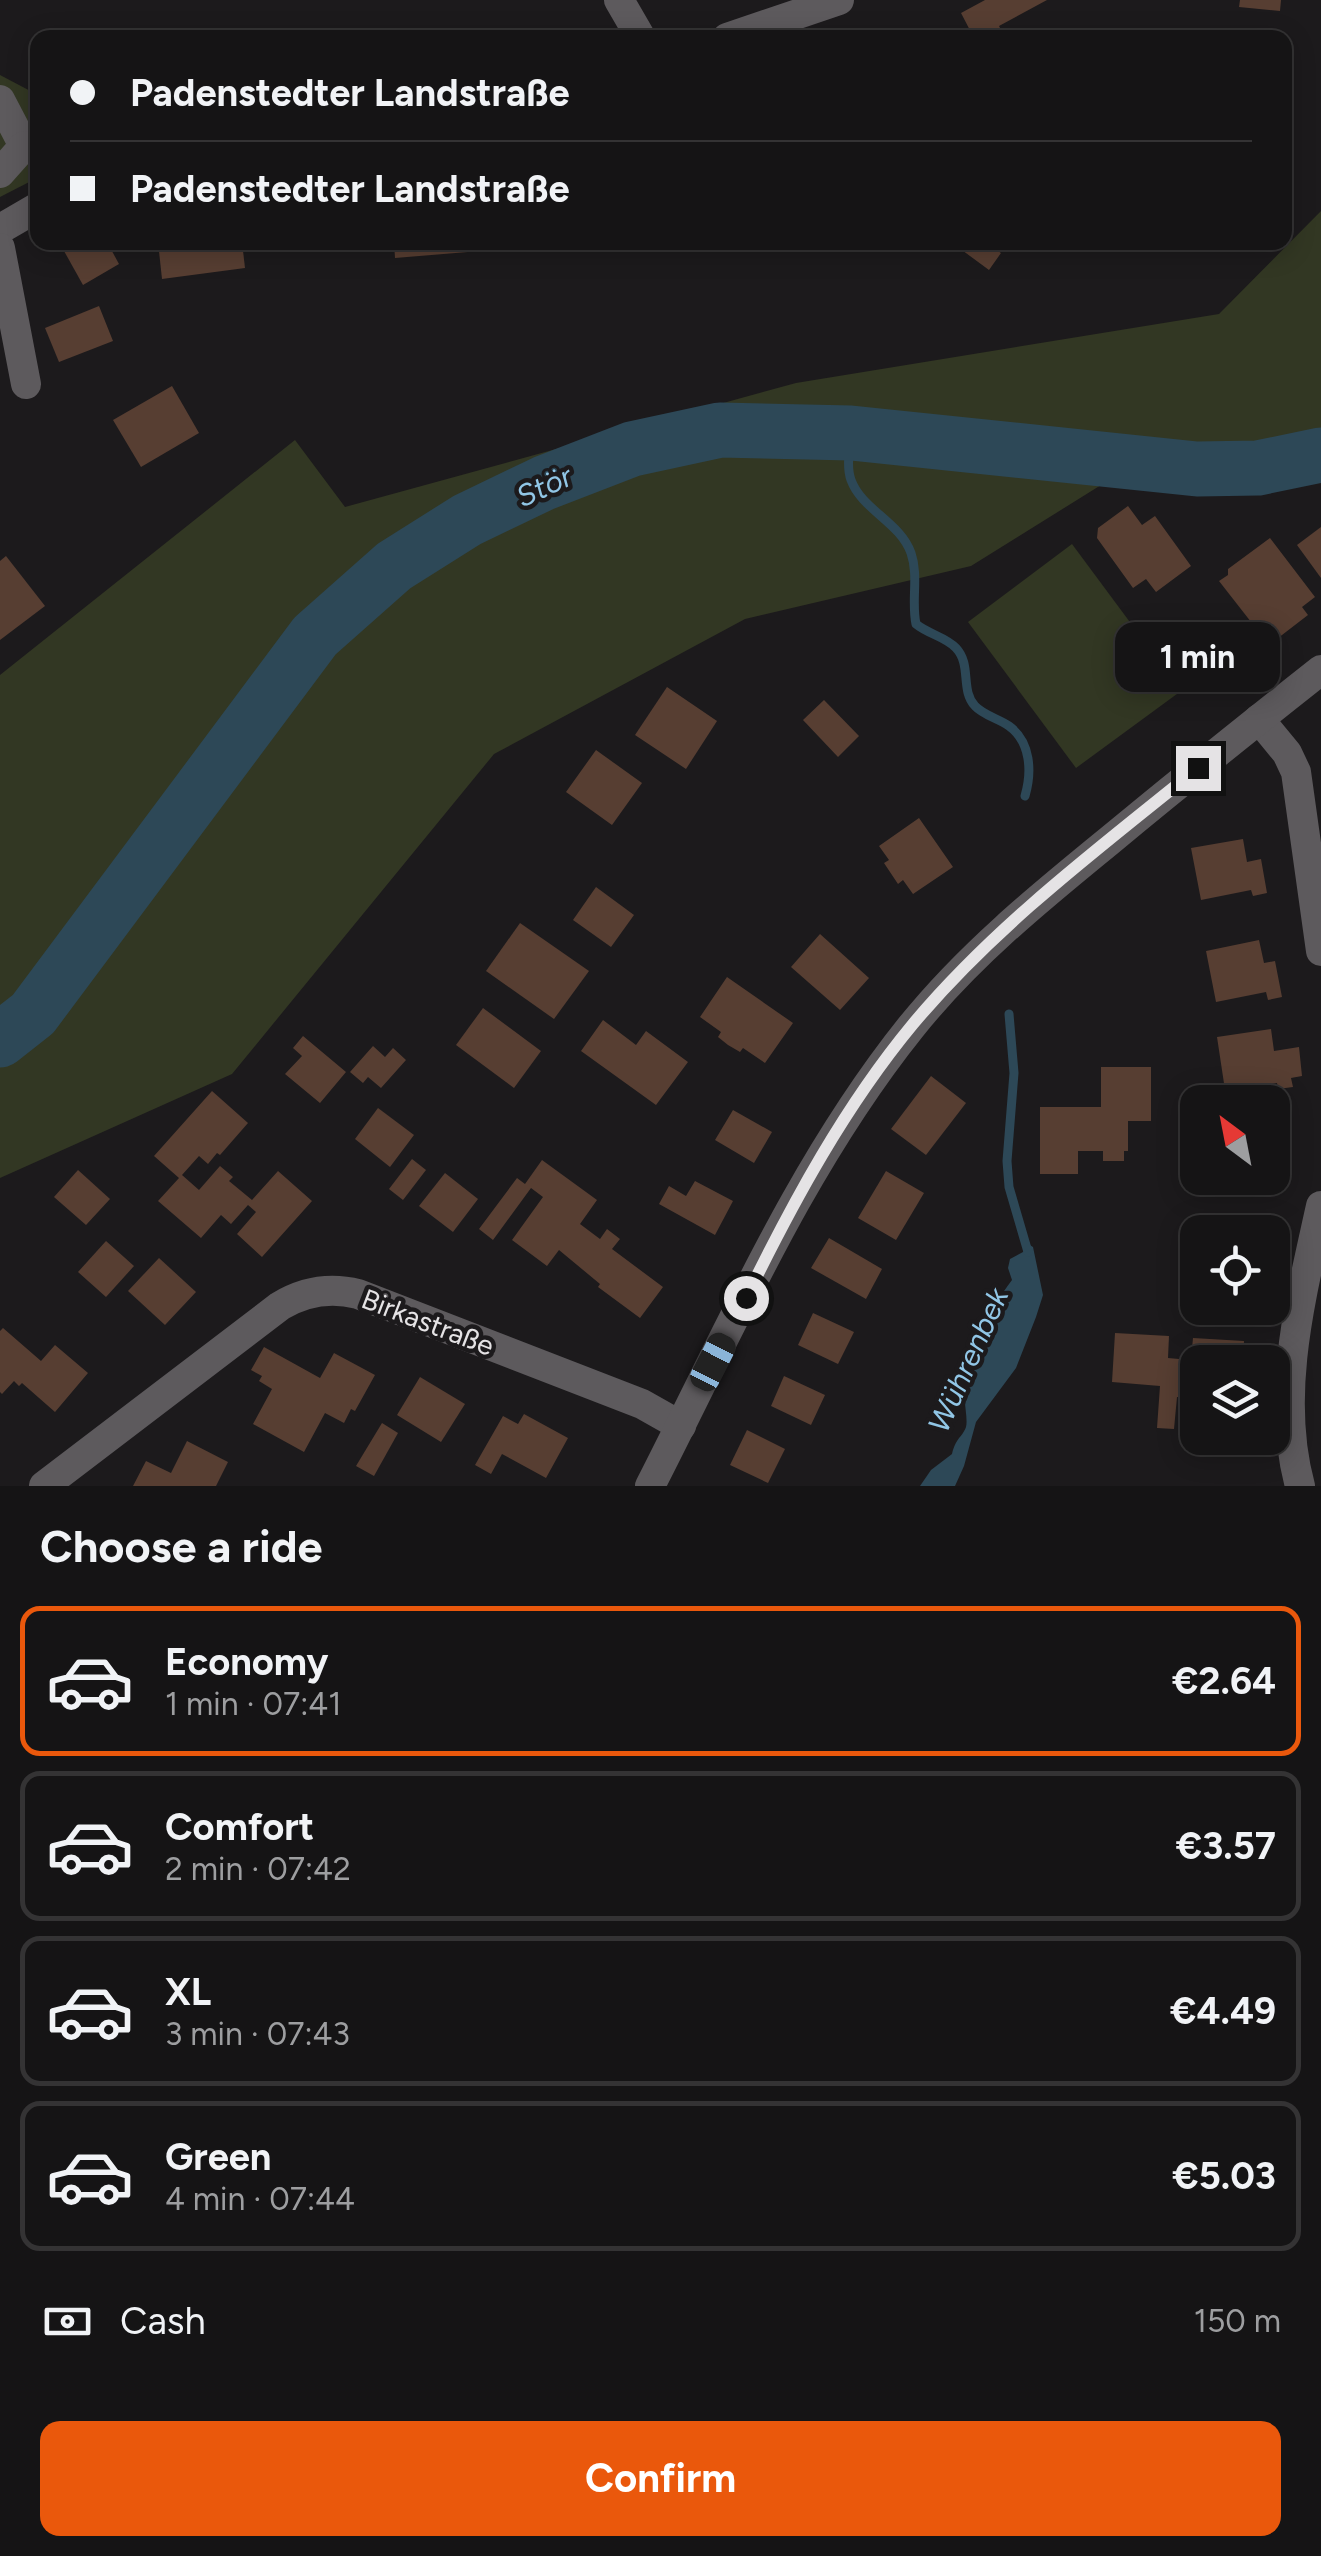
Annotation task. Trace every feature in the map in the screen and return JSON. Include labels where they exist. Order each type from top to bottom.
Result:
[{"type":"street","points":[[619,0],[636,30]]},
{"type":"street","points":[[750,30],[839,0]]},
{"type":"street","points":[[0,100],[30,149],[0,172]]},
{"type":"street","points":[[0,230],[30,213]]},
{"type":"street","points":[[0,248],[26,384]]},
{"type":"street","points":[[650,1486],[762,1266],[844,1118],[912,1025],[967,965],[1038,900],[1321,670]]},
{"type":"street","points":[[1260,719],[1287,753],[1296,772],[1321,951]]},
{"type":"street","points":[[1300,1486],[1290,1424],[1313,1314],[1321,1206]]},
{"type":"street","name":"Birkastraße","points":[[44,1486],[280,1306],[325,1290],[358,1294],[642,1404],[681,1426]]},
{"type":"green space","points":[[0,75],[30,91],[30,182],[0,197]]},
{"type":"green space","points":[[1321,211],[1321,454],[1257,468],[1197,469],[1138,462],[971,566],[745,619],[494,754],[232,1074],[0,1178],[0,675],[295,440],[345,507],[796,383],[1219,314],[1282,250],[1292,250],[1292,240]]},
{"type":"green space","points":[[1072,544],[1181,691],[1076,768],[968,622]]},
{"type":"water","points":[[1028,1244],[1033,1247],[1043,1295],[1016,1368],[976,1422],[955,1486],[920,1486],[931,1470],[952,1454],[964,1431],[965,1396],[976,1350],[988,1319],[1012,1280],[1010,1259]]},
{"type":"building","points":[[985,0],[1047,0],[999,26],[1001,30],[970,30],[961,13]]},
{"type":"building","points":[[1240,0],[1281,0],[1280,11],[1239,7]]},
{"type":"building","points":[[63,250],[111,250],[119,264],[83,285]]},
{"type":"building","points":[[159,250],[243,250],[245,268],[162,279]]},
{"type":"building","points":[[394,250],[480,250],[480,251],[395,258]]},
{"type":"building","points":[[962,250],[1001,253],[989,270]]},
{"type":"building","points":[[99,306],[113,341],[59,362],[45,328]]},
{"type":"building","points":[[172,386],[199,433],[141,467],[113,420]]},
{"type":"building","points":[[1128,506],[1142,525],[1155,516],[1191,566],[1156,592],[1146,579],[1133,588],[1097,538],[1098,528]]},
{"type":"building","points":[[1321,527],[1321,578],[1297,545]]},
{"type":"building","points":[[1270,538],[1315,597],[1302,607],[1308,615],[1269,645],[1219,581],[1228,575],[1228,569]]},
{"type":"building","points":[[6,556],[45,606],[0,640],[0,561]]},
{"type":"building","points":[[667,687],[717,721],[686,769],[635,735]]},
{"type":"building","points":[[824,700],[859,736],[838,757],[803,720]]},
{"type":"building","points":[[596,750],[642,783],[612,825],[566,792]]},
{"type":"building","points":[[919,818],[953,867],[913,894],[903,880],[898,884],[884,863],[889,860],[879,846]]},
{"type":"building","points":[[1243,839],[1247,862],[1261,859],[1267,893],[1253,896],[1251,890],[1201,900],[1191,848]]},
{"type":"building","points":[[596,887],[634,915],[611,947],[573,920]]},
{"type":"building","points":[[520,923],[589,971],[554,1019],[486,971]]},
{"type":"building","points":[[820,934],[869,978],[840,1010],[791,967]]},
{"type":"building","points":[[1259,940],[1264,963],[1275,961],[1282,997],[1268,1000],[1266,992],[1216,1002],[1206,951]]},
{"type":"building","points":[[727,977],[793,1023],[765,1063],[743,1048],[740,1052],[728,1045],[718,1037],[721,1032],[700,1017]]},
{"type":"building","points":[[483,1008],[541,1051],[514,1088],[456,1045]]},
{"type":"building","points":[[603,1020],[636,1045],[646,1031],[688,1062],[656,1105],[581,1051]]},
{"type":"building","points":[[1271,1029],[1274,1051],[1299,1047],[1302,1076],[1291,1078],[1290,1087],[1277,1083],[1224,1085],[1217,1037]]},
{"type":"building","points":[[303,1036],[346,1072],[320,1103],[285,1074],[302,1056],[293,1048]]},
{"type":"building","points":[[373,1046],[385,1057],[393,1048],[406,1060],[381,1088],[368,1077],[363,1083],[350,1072]]},
{"type":"building","points":[[1101,1067],[1151,1067],[1151,1121],[1128,1121],[1124,1161],[1103,1161],[1103,1151],[1078,1151],[1078,1174],[1040,1174],[1040,1107],[1101,1107]]},
{"type":"building","points":[[931,1076],[966,1103],[926,1155],[891,1129]]},
{"type":"building","points":[[212,1091],[248,1123],[220,1155],[217,1153],[208,1164],[199,1156],[182,1175],[199,1190],[220,1166],[233,1177],[229,1181],[252,1200],[278,1171],[312,1201],[262,1257],[237,1234],[256,1212],[248,1205],[231,1224],[221,1215],[201,1238],[158,1201],[179,1178],[154,1156]]},
{"type":"building","points":[[378,1108],[414,1135],[390,1167],[355,1139]]},
{"type":"building","points":[[733,1110],[772,1132],[754,1163],[715,1140]]},
{"type":"building","points":[[412,1159],[426,1170],[403,1200],[389,1189]]},
{"type":"building","points":[[542,1160],[597,1200],[580,1224],[600,1239],[607,1229],[620,1239],[612,1249],[663,1287],[640,1318],[598,1287],[600,1284],[559,1250],[547,1266],[512,1240],[543,1197],[531,1188],[493,1240],[479,1229],[517,1178],[525,1184]]},
{"type":"building","points":[[78,1170],[110,1199],[86,1225],[54,1197]]},
{"type":"building","points":[[886,1171],[924,1193],[896,1240],[858,1218]]},
{"type":"building","points":[[445,1173],[478,1199],[453,1232],[419,1206]]},
{"type":"building","points":[[695,1181],[733,1201],[715,1235],[659,1204],[669,1186],[686,1196]]},
{"type":"building","points":[[829,1238],[882,1269],[866,1299],[811,1268]]},
{"type":"building","points":[[106,1241],[134,1266],[106,1297],[78,1272]]},
{"type":"building","points":[[159,1258],[196,1292],[165,1325],[128,1291]]},
{"type":"building","points":[[813,1313],[854,1332],[838,1364],[798,1345]]},
{"type":"building","points":[[3,1328],[41,1361],[55,1345],[88,1373],[55,1412],[22,1383],[19,1386],[14,1381],[0,1392]]},
{"type":"building","points":[[1115,1333],[1169,1336],[1168,1358],[1180,1359],[1180,1397],[1174,1429],[1157,1428],[1160,1386],[1112,1382]]},
{"type":"building","points":[[1193,1338],[1244,1341],[1244,1345],[1192,1345]]},
{"type":"building","points":[[264,1347],[320,1378],[334,1353],[375,1375],[344,1423],[325,1413],[304,1452],[253,1424],[272,1389],[251,1370]]},
{"type":"building","points":[[784,1376],[825,1395],[811,1425],[771,1406]]},
{"type":"building","points":[[420,1377],[465,1404],[441,1442],[397,1415]]},
{"type":"building","points":[[524,1414],[568,1438],[546,1478],[502,1454],[491,1474],[475,1465],[503,1416],[518,1424]]},
{"type":"building","points":[[382,1423],[398,1433],[374,1476],[356,1466]]},
{"type":"building","points":[[747,1430],[785,1449],[768,1483],[730,1465]]},
{"type":"building","points":[[187,1441],[228,1462],[216,1486],[133,1486],[146,1461],[171,1473]]},
{"type":"waterway","name":"Stör","points":[[0,1040],[33,1014],[315,636],[394,566],[467,520],[544,483],[632,449],[720,430],[851,433],[1197,469],[1258,468],[1321,455]]},
{"type":"waterway","name":"Wührenbek","points":[[851,433],[851,480],[863,500],[899,533],[911,553],[916,624],[956,648],[964,662],[968,693],[975,706],[1009,726],[1022,740],[1029,768],[1025,796]]},
{"type":"waterway","name":"Wührenbek","points":[[1009,1014],[1014,1073],[1007,1161],[1009,1187],[1028,1252]]},
{"type":"route","points":[[746,1298],[844,1118],[912,1025],[1010,925],[1198,768]]}]
